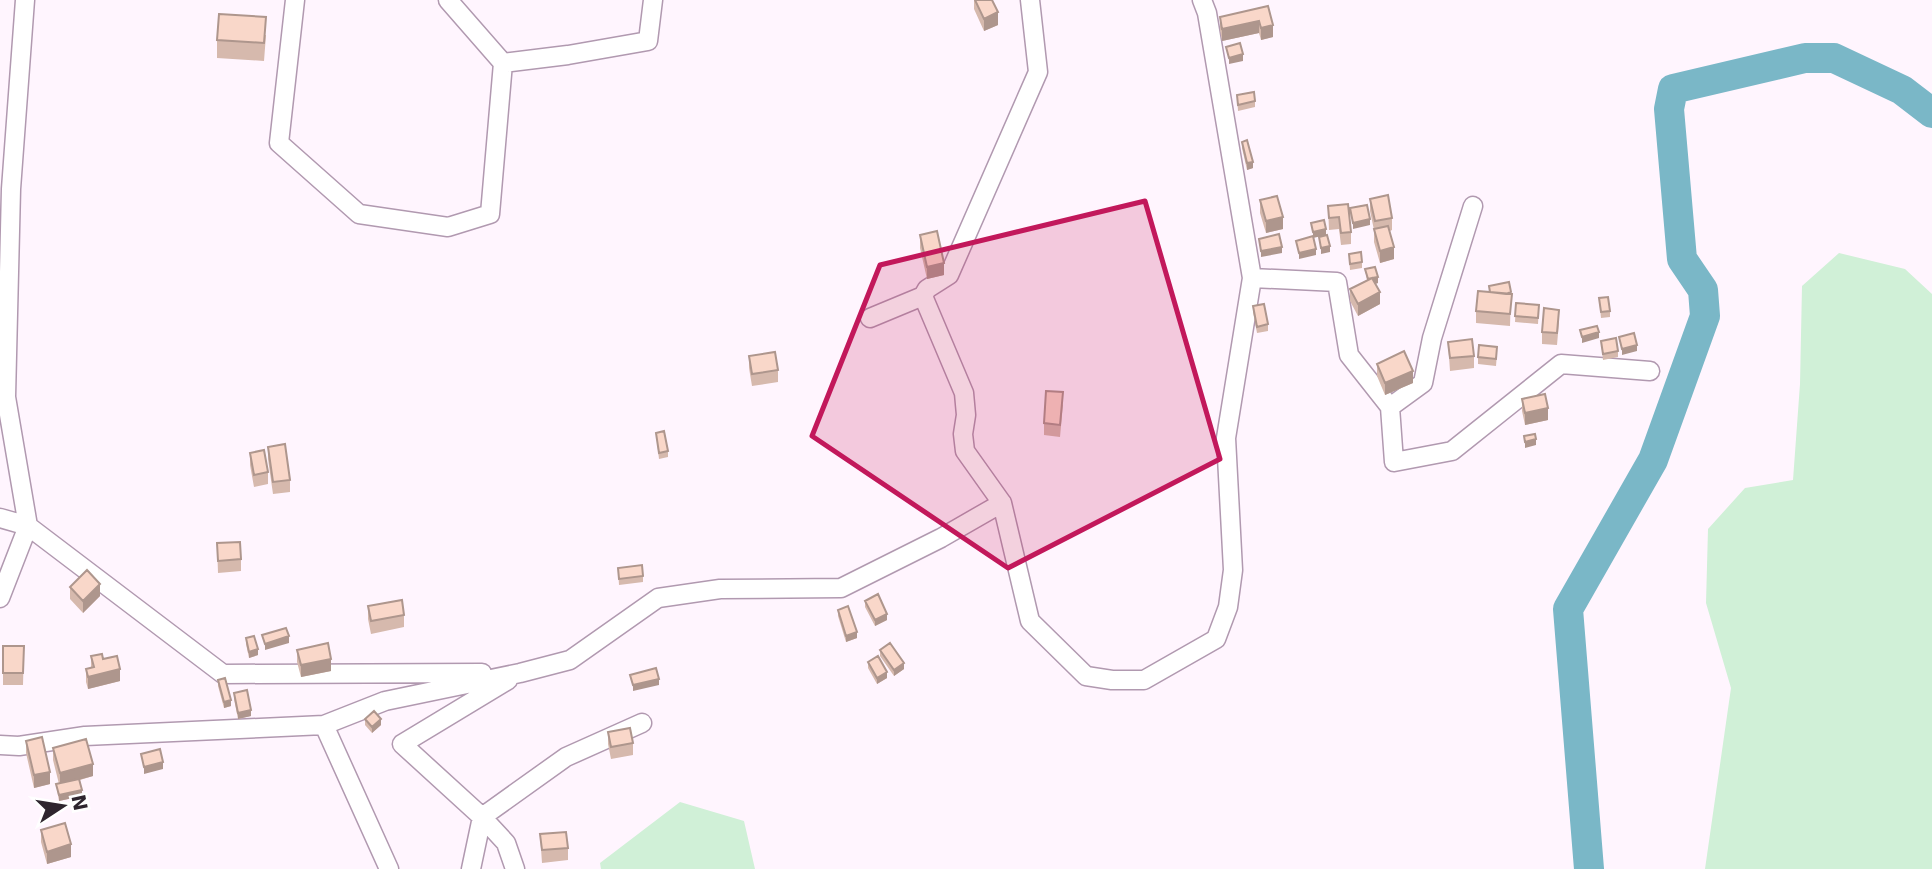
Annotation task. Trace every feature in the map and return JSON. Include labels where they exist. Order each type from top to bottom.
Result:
[{"type":"street","points":[[0,598],[28,526],[6,397],[10,189],[25,0]]},
{"type":"street","points":[[295,0],[279,143],[359,214],[448,227],[490,214],[503,63],[448,0]]},
{"type":"street","points":[[503,63],[648,41],[653,0]]},
{"type":"street","points":[[870,318],[923,296],[927,289],[949,275],[1038,72],[1030,0]]},
{"type":"street","points":[[923,296],[964,393],[965,451],[1002,503],[1030,621],[1086,676],[1112,680],[1144,680],[1216,639],[1228,607],[1233,570],[1226,438],[1252,278],[1207,13],[1202,0]]},
{"type":"street","points":[[1390,407],[1423,383],[1432,338],[1473,206]]},
{"type":"street","points":[[1252,278],[1337,282],[1349,355],[1390,407],[1394,462],[1451,452],[1561,364],[1650,370]]},
{"type":"street","points":[[0,745],[19,746],[85,736],[324,725],[385,701],[570,660],[658,598],[720,589],[841,588],[941,538],[1002,503]]},
{"type":"street","points":[[0,519],[28,526],[223,674],[520,673]]},
{"type":"street","points":[[515,869],[506,843],[482,817],[402,744],[520,673]]},
{"type":"street","points":[[471,869],[482,817],[566,757],[642,723]]},
{"type":"street","points":[[324,725],[389,869]]},
{"type":"highlighted area","points":[[1145,201],[1220,459],[1008,568],[812,436],[880,265]]},
{"type":"green space","points":[[1839,253],[1905,269],[1932,294],[1932,869],[1705,869],[1731,688],[1706,603],[1708,529],[1745,488],[1793,480],[1800,384],[1802,286]]},
{"type":"green space","points":[[680,802],[744,821],[755,869],[601,869],[600,863]]},
{"type":"building","points":[[975,0],[992,0],[998,12],[984,19]]},
{"type":"building","points":[[1268,6],[1273,25],[1261,28],[1259,21],[1222,29],[1220,17]]},
{"type":"building","points":[[219,14],[266,17],[264,43],[217,40]]},
{"type":"building","points":[[1240,43],[1243,54],[1229,58],[1226,47]]},
{"type":"building","points":[[1254,92],[1255,101],[1238,105],[1237,95]]},
{"type":"building","points":[[1247,140],[1253,162],[1247,163],[1242,142]]},
{"type":"building","points":[[1388,195],[1392,218],[1375,221],[1370,199]]},
{"type":"building","points":[[1277,196],[1283,217],[1266,221],[1260,200]]},
{"type":"building","points":[[1348,204],[1351,232],[1341,233],[1339,217],[1329,218],[1328,206]]},
{"type":"building","points":[[1367,205],[1370,219],[1353,223],[1350,208]]},
{"type":"building","points":[[1324,220],[1326,229],[1313,232],[1311,223]]},
{"type":"building","points":[[1388,226],[1394,247],[1380,251],[1374,229]]},
{"type":"building","points":[[937,231],[944,263],[927,267],[920,235]]},
{"type":"building","points":[[1279,234],[1282,247],[1261,251],[1259,239]]},
{"type":"building","points":[[1327,235],[1330,246],[1321,248],[1319,237]]},
{"type":"building","points":[[1313,236],[1316,249],[1299,253],[1296,241]]},
{"type":"building","points":[[1361,252],[1362,262],[1350,264],[1349,254]]},
{"type":"building","points":[[1375,267],[1378,277],[1368,279],[1365,269]]},
{"type":"building","points":[[1372,278],[1380,292],[1358,304],[1350,289]]},
{"type":"building","points":[[1509,282],[1511,292],[1490,292],[1489,286]]},
{"type":"building","points":[[1478,291],[1512,294],[1510,314],[1476,311]]},
{"type":"building","points":[[1608,297],[1610,311],[1601,312],[1599,298]]},
{"type":"building","points":[[1516,303],[1539,305],[1538,318],[1515,316]]},
{"type":"building","points":[[1264,304],[1268,324],[1257,327],[1253,306]]},
{"type":"building","points":[[1544,308],[1559,310],[1557,333],[1542,332]]},
{"type":"building","points":[[1597,326],[1599,332],[1582,337],[1580,330]]},
{"type":"building","points":[[1634,333],[1637,345],[1622,349],[1619,337]]},
{"type":"building","points":[[1616,338],[1618,351],[1603,354],[1601,341]]},
{"type":"building","points":[[1472,339],[1474,356],[1450,358],[1448,342]]},
{"type":"building","points":[[1479,345],[1497,347],[1496,359],[1478,357]]},
{"type":"building","points":[[1404,351],[1413,371],[1385,383],[1377,364]]},
{"type":"building","points":[[775,352],[778,370],[752,374],[749,356]]},
{"type":"building","points":[[1046,391],[1063,392],[1060,425],[1044,423]]},
{"type":"building","points":[[1545,394],[1548,408],[1525,413],[1522,399]]},
{"type":"building","points":[[664,431],[668,451],[659,453],[656,433]]},
{"type":"building","points":[[1535,434],[1536,439],[1525,442],[1524,436]]},
{"type":"building","points":[[285,444],[290,480],[273,482],[268,447]]},
{"type":"building","points":[[264,450],[268,472],[254,475],[250,453]]},
{"type":"building","points":[[240,542],[241,559],[218,561],[217,543]]},
{"type":"building","points":[[642,565],[643,576],[619,579],[618,568]]},
{"type":"building","points":[[87,570],[100,584],[83,601],[70,587]]},
{"type":"building","points":[[878,594],[887,614],[875,620],[865,601]]},
{"type":"building","points":[[402,600],[404,615],[371,621],[368,606]]},
{"type":"building","points":[[848,606],[857,632],[846,636],[838,610]]},
{"type":"building","points":[[286,628],[289,636],[265,644],[262,635]]},
{"type":"building","points":[[254,636],[258,649],[249,652],[246,638]]},
{"type":"building","points":[[328,643],[331,659],[301,665],[297,650]]},
{"type":"building","points":[[890,643],[904,663],[894,670],[880,650]]},
{"type":"building","points":[[3,646],[24,646],[23,673],[3,673]]},
{"type":"building","points":[[102,654],[103,659],[117,656],[120,669],[88,677],[86,669],[94,667],[91,656]]},
{"type":"building","points":[[878,656],[887,672],[877,678],[868,662]]},
{"type":"building","points":[[656,668],[659,679],[633,685],[630,675]]},
{"type":"building","points":[[225,678],[231,700],[224,702],[218,680]]},
{"type":"building","points":[[247,690],[251,710],[238,713],[234,693]]},
{"type":"building","points":[[374,711],[381,719],[372,727],[365,719]]},
{"type":"building","points":[[630,728],[633,743],[611,747],[608,732]]},
{"type":"building","points":[[42,737],[50,772],[34,775],[26,741]]},
{"type":"building","points":[[86,739],[93,764],[60,773],[53,748]]},
{"type":"building","points":[[160,749],[163,762],[144,767],[141,754]]},
{"type":"building","points":[[79,779],[82,790],[59,795],[56,784]]},
{"type":"building","points":[[65,823],[71,844],[47,852],[41,830]]},
{"type":"building","points":[[566,832],[568,848],[542,850],[540,834]]},
{"type":"waterway","points":[[1589,869],[1568,609],[1653,460],[1705,316],[1703,290],[1682,259],[1669,109],[1673,89],[1805,58],[1834,58],[1902,90],[1932,113]]}]
